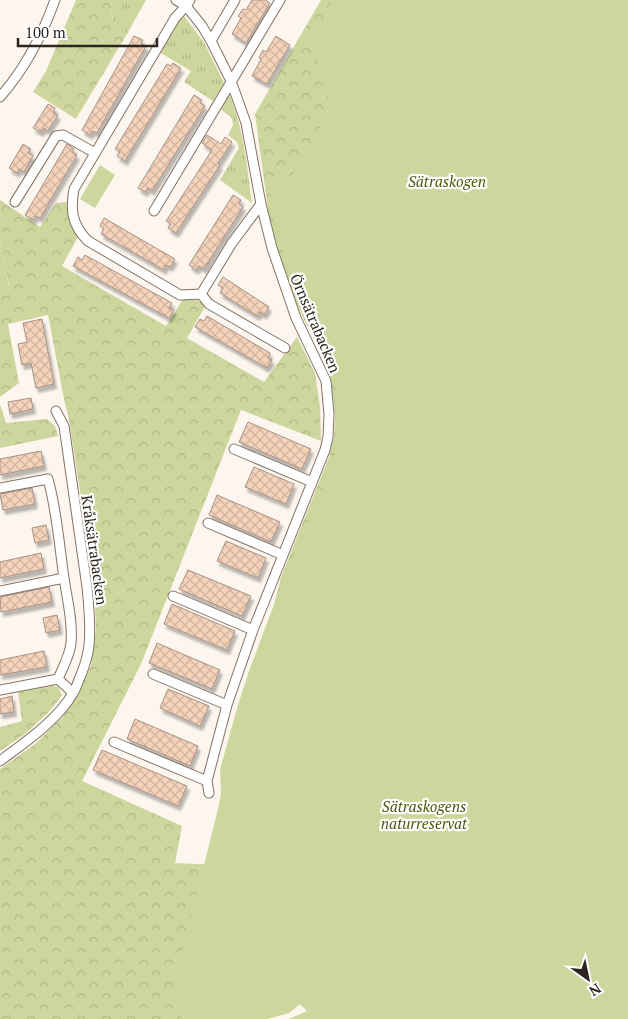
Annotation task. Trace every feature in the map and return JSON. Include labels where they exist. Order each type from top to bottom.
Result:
[{"type":"street","points":[[0,97],[32,53],[55,0]]},
{"type":"street","name":"Örnsätrabacken","points":[[176,0],[188,3],[211,41],[231,81],[246,123],[261,204],[272,248],[296,318],[326,381],[329,414],[325,450],[253,630],[227,705],[207,781],[209,793]]},
{"type":"street","points":[[211,41],[236,0]]},
{"type":"street","points":[[154,211],[280,0]]},
{"type":"street","points":[[188,3],[175,18],[95,153],[74,189],[71,202],[74,221],[88,241],[180,295],[201,294]]},
{"type":"street","points":[[15,202],[56,136],[63,135],[95,153]]},
{"type":"street","points":[[201,294],[232,243],[261,204]]},
{"type":"street","points":[[201,294],[210,304],[285,348]]},
{"type":"street","name":"Kråksätrabacken","points":[[0,761],[29,740],[58,713],[74,693],[89,647],[90,609],[64,426],[56,411]]},
{"type":"street","points":[[234,450],[312,482]]},
{"type":"street","points":[[0,488],[48,479],[56,514],[71,625],[71,644],[58,678]]},
{"type":"street","points":[[208,523],[283,555]]},
{"type":"street","points":[[0,591],[64,578]]},
{"type":"street","points":[[173,596],[253,630]]},
{"type":"street","points":[[153,674],[227,705]]},
{"type":"street","points":[[58,678],[74,693]]},
{"type":"street","points":[[0,690],[58,678]]},
{"type":"street","points":[[114,742],[207,781]]},
{"type":"green space","points":[[76,0],[112,0],[113,21],[127,34],[76,119],[33,92],[46,71]]},
{"type":"green space","points":[[112,0],[146,0],[127,34],[113,21]]},
{"type":"green space","name":"Sätraskogens naturreservat","points":[[321,0],[628,0],[628,1019],[387,966],[255,1019],[0,1019],[0,769],[35,744],[63,717],[78,694],[91,666],[96,629],[94,582],[69,420],[48,315],[8,324],[19,383],[0,397],[0,282],[9,286],[0,239],[0,200],[40,227],[56,203],[68,202],[69,216],[78,237],[62,266],[166,326],[183,299],[195,299],[206,305],[187,338],[264,382],[297,337],[315,373],[320,407],[321,441],[241,410],[141,664],[82,781],[182,826],[175,863],[219,865],[231,776],[281,577],[329,457],[334,435],[335,415],[331,381],[323,355],[302,316],[284,272],[269,217],[255,114]]},
{"type":"green space","name":"Sätraskogens naturreservat","points":[[333,0],[628,0],[628,1019],[289,1019],[307,1011],[300,1004],[289,1013],[267,1019],[183,1019],[170,1002],[218,809],[221,793],[220,770],[237,708],[270,615],[330,470],[337,443],[340,416],[335,375],[326,351],[301,302],[289,270],[278,234],[269,185],[288,182],[333,110],[312,46]]},
{"type":"green space","points":[[184,16],[205,44],[224,83],[213,101],[184,82],[191,71],[159,52],[177,20]]},
{"type":"green space","points":[[226,94],[229,94],[242,134],[252,203],[220,180],[239,148],[237,142],[228,135],[233,125],[232,118],[219,108]]},
{"type":"green space","points":[[100,165],[115,175],[95,208],[80,199]]},
{"type":"green space","points":[[0,239],[9,287],[0,282]]},
{"type":"green space","points":[[0,404],[6,423],[47,419],[55,426],[58,436],[0,448]]},
{"type":"green space","points":[[52,686],[58,687],[62,695],[49,712],[25,734],[0,751],[0,727],[22,721],[18,692]]},
{"type":"building","points":[[252,0],[265,0],[270,3],[246,43],[232,34],[241,18],[238,16],[243,9],[246,10]]},
{"type":"building","points":[[134,36],[143,40],[141,44],[146,46],[97,133],[92,131],[90,135],[82,130]]},
{"type":"building","points":[[276,36],[290,45],[267,84],[252,76],[261,59],[259,58],[263,50],[266,52]]},
{"type":"building","points":[[173,63],[181,68],[125,161],[117,156],[120,152],[115,149],[167,64],[171,66]]},
{"type":"building","points":[[194,95],[202,100],[200,103],[205,106],[152,191],[148,188],[145,192],[138,188]]},
{"type":"building","points":[[48,104],[55,108],[53,112],[58,115],[48,131],[44,128],[41,132],[33,128]]},
{"type":"building","points":[[207,135],[221,144],[225,137],[232,142],[218,164],[220,165],[176,233],[168,228],[171,224],[166,221],[212,150],[202,143]]},
{"type":"building","points":[[23,144],[31,149],[28,153],[33,156],[24,172],[19,169],[17,173],[9,168]]},
{"type":"building","points":[[67,144],[74,149],[72,152],[77,155],[40,218],[36,216],[33,220],[25,215]]},
{"type":"building","points":[[233,195],[241,200],[239,204],[243,207],[204,269],[199,266],[196,270],[189,265]]},
{"type":"building","points":[[104,218],[175,259],[170,267],[166,265],[164,270],[101,234],[104,229],[100,226]]},
{"type":"building","points":[[85,255],[172,303],[169,308],[174,310],[169,318],[73,266],[78,257],[82,260]]},
{"type":"building","points":[[223,277],[269,307],[264,315],[260,312],[257,316],[220,293],[223,288],[218,285]]},
{"type":"building","points":[[207,316],[270,353],[268,358],[272,360],[267,368],[195,327],[200,319],[204,321]]},
{"type":"building","points":[[42,319],[54,384],[36,388],[31,363],[22,365],[18,344],[27,342],[23,323]]},
{"type":"building","points":[[31,398],[33,409],[10,414],[8,402]]},
{"type":"building","points":[[248,422],[311,449],[302,469],[239,442]]},
{"type":"building","points":[[41,451],[44,466],[0,475],[0,459]]},
{"type":"building","points":[[254,467],[294,484],[286,504],[245,487]]},
{"type":"building","points":[[32,488],[35,504],[3,510],[0,494]]},
{"type":"building","points":[[217,495],[280,522],[271,542],[209,515]]},
{"type":"building","points":[[46,525],[49,540],[35,543],[32,528]]},
{"type":"building","points":[[226,541],[266,558],[258,578],[217,561]]},
{"type":"building","points":[[41,553],[44,569],[0,578],[0,562]]},
{"type":"building","points":[[188,570],[251,596],[242,616],[179,589]]},
{"type":"building","points":[[49,587],[52,602],[1,612],[0,597]]},
{"type":"building","points":[[172,604],[235,631],[227,650],[164,624]]},
{"type":"building","points":[[57,615],[60,630],[46,633],[43,618]]},
{"type":"building","points":[[157,643],[220,670],[212,689],[149,663]]},
{"type":"building","points":[[44,651],[47,667],[0,675],[0,660]]},
{"type":"building","points":[[168,689],[209,706],[200,726],[160,708]]},
{"type":"building","points":[[12,696],[14,712],[0,714],[0,699]]},
{"type":"building","points":[[135,719],[198,746],[190,766],[127,739]]},
{"type":"building","points":[[102,750],[187,786],[178,806],[93,770]]},
{"type":"park label","name":"Sätraskogen","points":[[447,181]]}]
